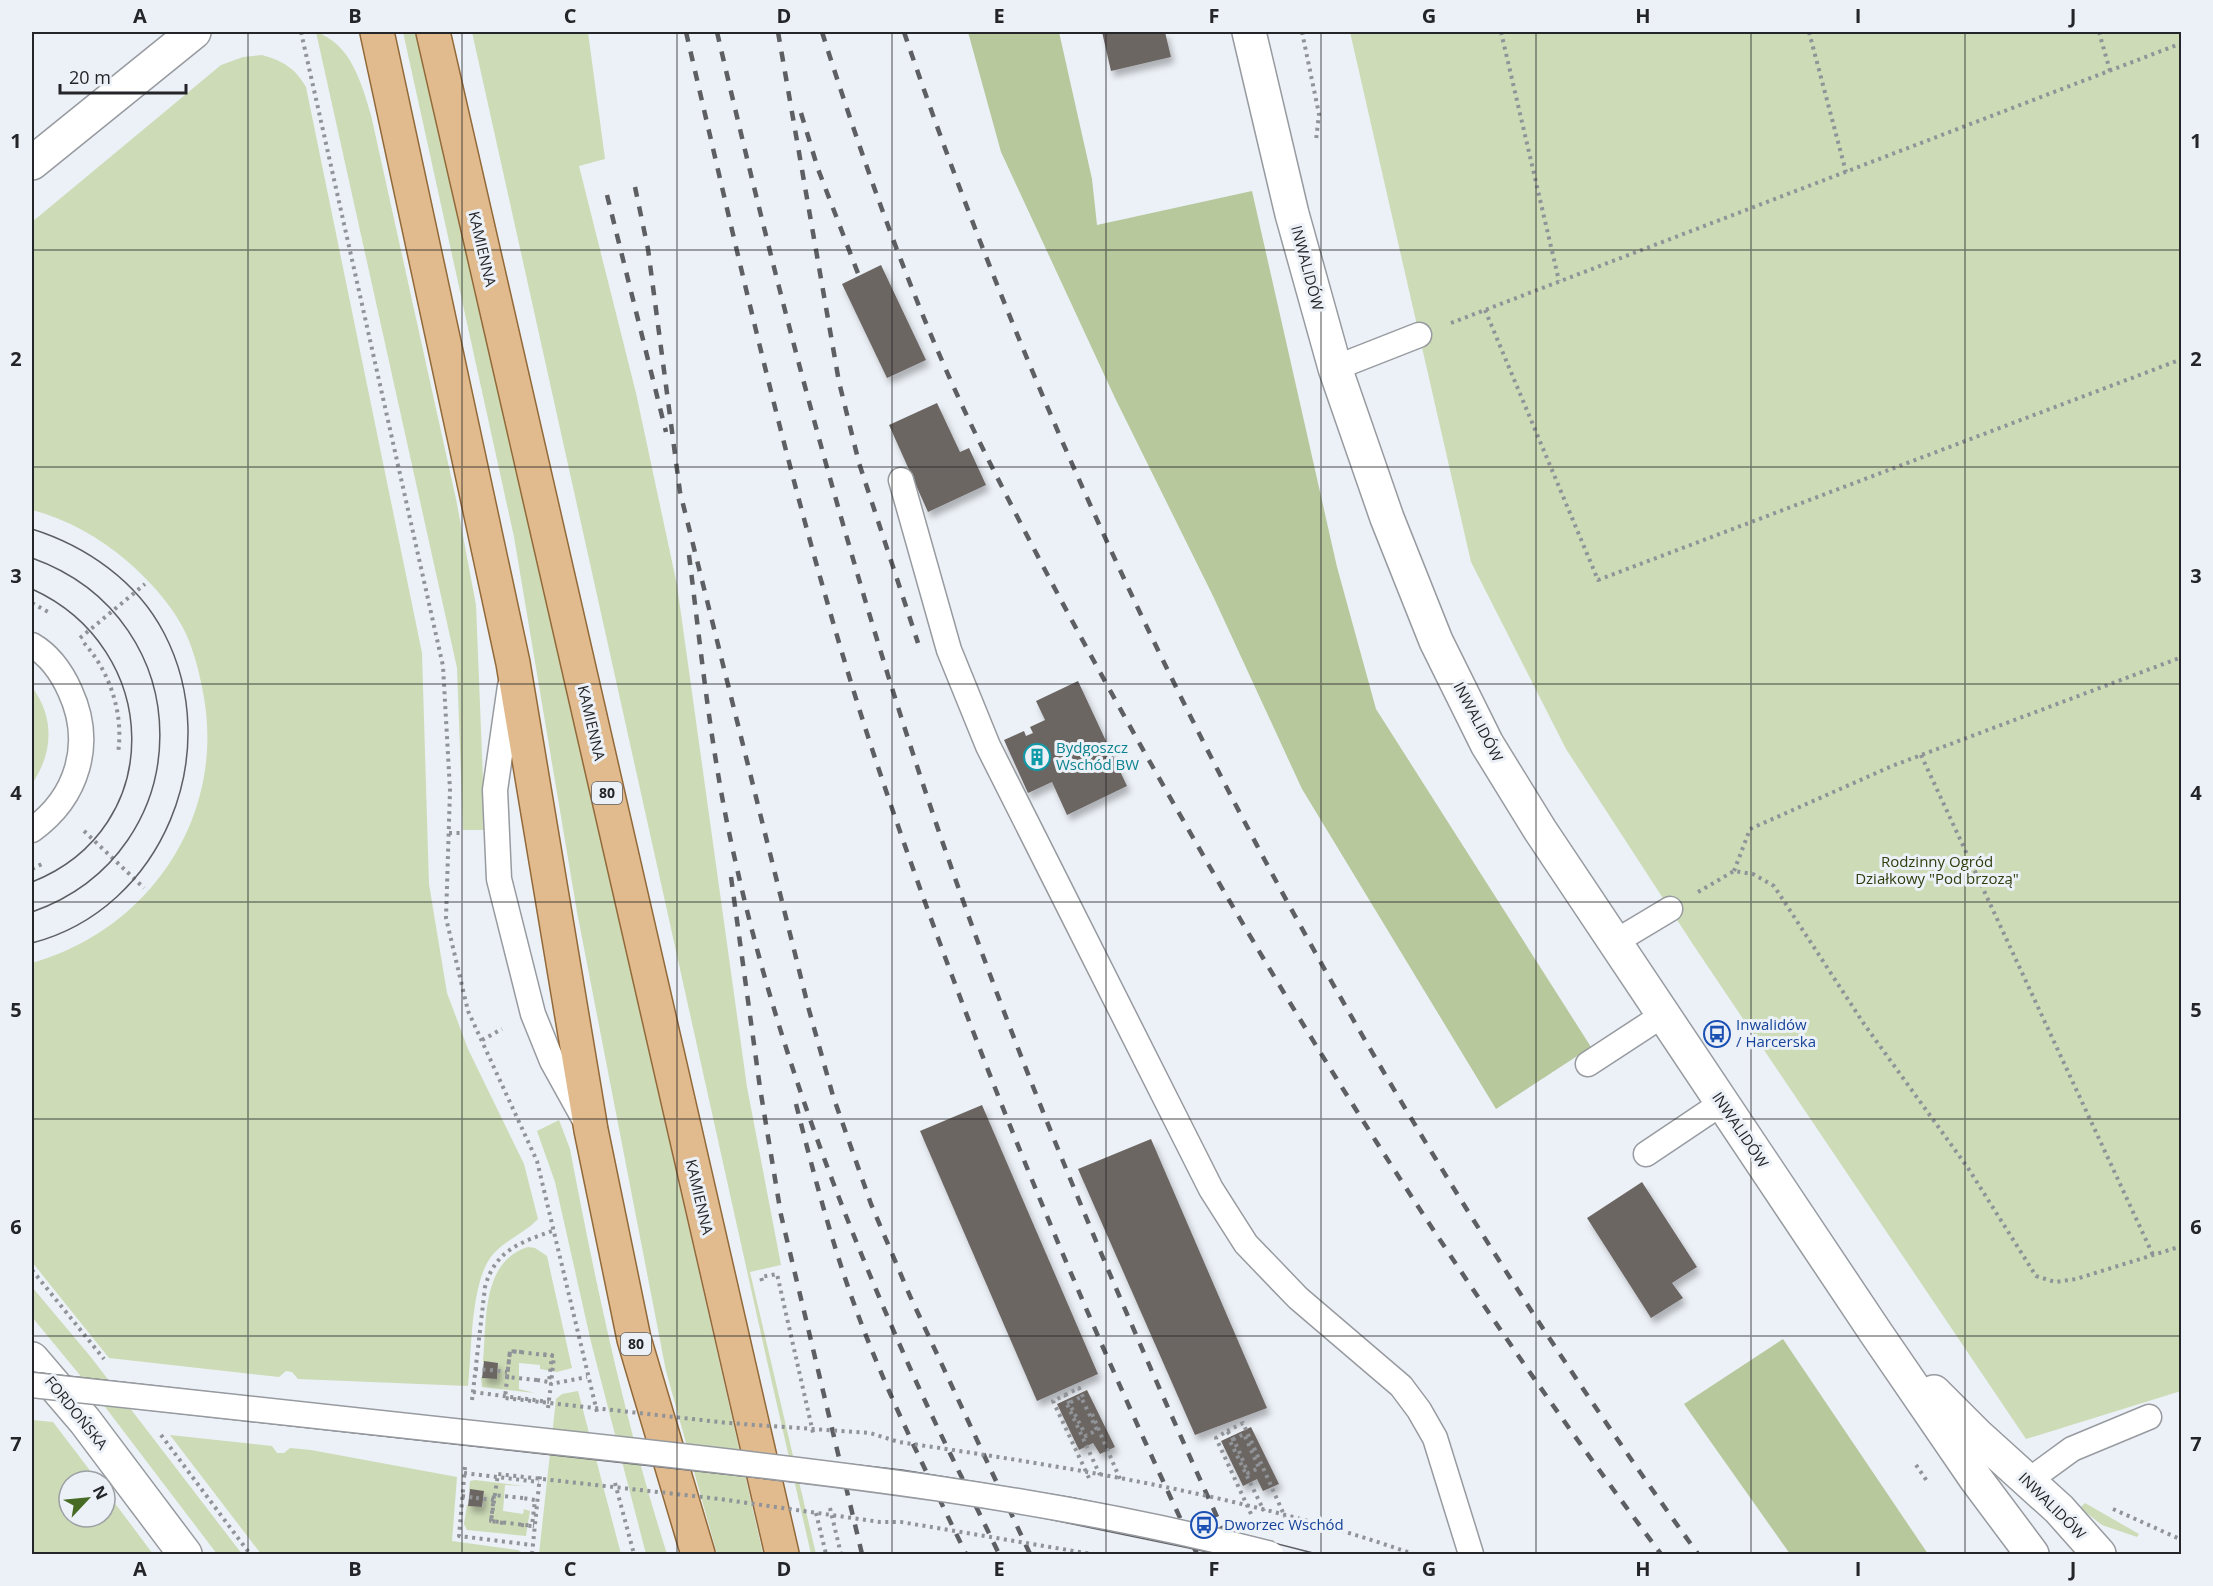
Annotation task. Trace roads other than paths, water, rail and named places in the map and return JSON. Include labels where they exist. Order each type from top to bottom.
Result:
[{"type":"main road","name":"KAMIENNA","points":[[433,32],[782,1554]]},
{"type":"main road","name":"80","points":[[373,36],[513,663],[591,1130],[634,1340],[698,1554]]},
{"type":"street","points":[[32,163],[194,32]]},
{"type":"street","name":"INWALIDÓW","points":[[1249,32],[1292,214],[1335,368],[1387,518],[1436,641],[1487,744],[1540,830],[1876,1333],[1976,1479],[2032,1554]]},
{"type":"street","name":"INWALIDÓW","points":[[1876,1333],[1976,1434],[2059,1509],[2099,1554]]},
{"type":"street","name":"FORDOŃSKA","points":[[32,1359],[85,1421],[185,1554]]},
{"type":"lane","points":[[1335,368],[1419,335]]},
{"type":"lane","points":[[901,480],[950,650],[988,746],[1211,1189],[1245,1244],[1298,1298],[1401,1386],[1419,1410],[1435,1438],[1471,1554]]},
{"type":"lane","points":[[32,645],[57,668],[78,708],[82,732],[80,759],[74,783],[46,820],[32,830]]},
{"type":"lane","points":[[513,663],[495,790],[499,879],[533,1014],[552,1061],[591,1130]]},
{"type":"lane","points":[[1615,942],[1670,909]]},
{"type":"lane","points":[[1588,1064],[1663,1015]]},
{"type":"lane","points":[[1646,1154],[1722,1102]]},
{"type":"lane","points":[[32,1385],[788,1467],[928,1485],[1096,1515],[1271,1554]]},
{"type":"lane","points":[[2028,1481],[2072,1449],[2149,1417]]},
{"type":"tram line","points":[[32,529],[72,545],[90,556],[108,568],[140,597],[164,633],[182,679],[188,727],[184,774],[170,820],[148,861],[117,897],[78,925],[32,943]]},
{"type":"tram line","points":[[32,558],[88,588],[128,631],[152,681],[160,735],[152,790],[128,840],[88,882],[32,912]]},
{"type":"tram line","points":[[32,589],[75,616],[106,652],[125,693],[132,737],[126,781],[108,822],[76,856],[32,882]]},
{"type":"tram line","points":[[32,1372],[902,1470],[1074,1498],[1204,1525],[1317,1554]]},
{"type":"tram line","points":[[32,1397],[884,1492],[1029,1515],[1218,1554]]},
{"type":"railway","points":[[686,32],[749,303],[795,484],[819,574],[873,752],[945,956],[1023,1158],[1107,1357],[1197,1554]]},
{"type":"railway","points":[[717,32],[772,260],[832,487],[865,600],[936,823],[1004,1013],[1066,1169],[1131,1324],[1234,1554]]},
{"type":"railway","points":[[778,32],[839,382],[859,463],[918,643]]},
{"type":"railway","points":[[822,32],[874,188],[934,341],[979,441],[1106,684],[1241,921],[1354,1107],[1534,1378],[1661,1554]]},
{"type":"railway","points":[[904,32],[977,234],[1059,433],[1148,629],[1245,822],[1349,1011],[1459,1197],[1576,1378],[1698,1554]]},
{"type":"railway","points":[[801,113],[818,169],[859,276]]},
{"type":"railway","points":[[635,187],[648,249],[680,492],[809,1010],[833,1096],[871,1204],[910,1296],[1030,1554]]},
{"type":"railway","points":[[607,195],[666,432]]},
{"type":"railway","points":[[689,555],[720,787],[751,928],[788,1053],[831,1177],[880,1299],[928,1408],[999,1554]]},
{"type":"railway","points":[[731,877],[760,1088],[781,1215],[862,1554]]},
{"type":"railway","points":[[796,1104],[829,1228],[865,1333],[906,1429],[966,1554]]},
{"type":"place","name":"Bydgoszcz Wschód BW","points":[[1037,757]]},
{"type":"place","name":"Inwalidów / Harcerska","points":[[1717,1034]]},
{"type":"place","name":"Dworzec Wschód","points":[[1204,1525]]},
{"type":"park label","name":"Rodzinny Ogród Działkowy \"Pod brzozą\"","points":[[1937,870]]}]
